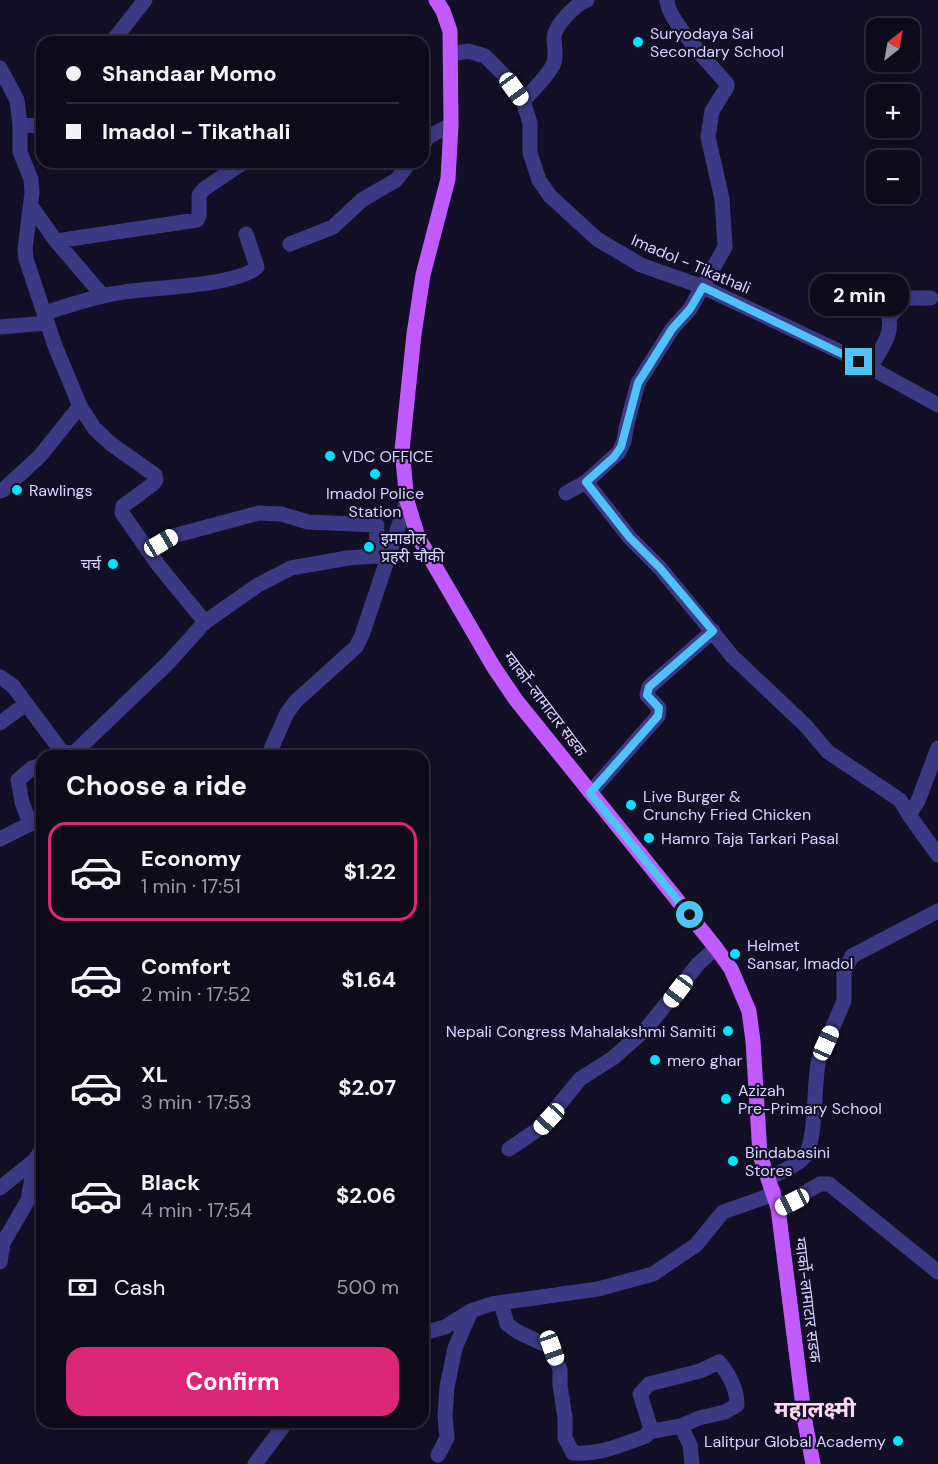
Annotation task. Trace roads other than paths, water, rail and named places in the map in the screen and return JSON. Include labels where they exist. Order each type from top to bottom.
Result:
[{"type":"main road","name":"ग्वार्को-लामाटार सडक","points":[[436,0],[444,11],[450,32],[451,125],[448,179],[423,275],[414,334],[402,450],[407,501],[418,537],[493,666],[516,700],[716,948],[731,969],[749,1011],[754,1050],[760,1155],[778,1208],[805,1422],[813,1464]]},
{"type":"street","points":[[117,36],[145,0]]},
{"type":"street","points":[[523,101],[554,63],[554,34],[569,13],[581,2],[587,0]]},
{"type":"street","points":[[566,493],[586,482],[614,457],[621,447],[638,383],[672,329],[690,309],[726,243],[723,199],[708,137],[712,111],[727,84],[684,32],[667,6],[667,0]]},
{"type":"street","name":"Imadol - Tikathali","points":[[451,54],[468,51],[485,56],[506,77],[523,101],[530,123],[530,153],[538,180],[550,196],[597,239],[641,265],[703,287],[870,368],[938,405]]},
{"type":"street","points":[[0,68],[17,100],[20,152],[31,179],[26,259],[46,318],[80,406],[94,428],[111,444],[155,475],[156,480],[153,484],[122,509],[124,517],[205,622]]},
{"type":"street","points":[[20,125],[36,126]]},
{"type":"street","points":[[429,136],[451,125]]},
{"type":"street","points":[[56,241],[197,220],[199,195],[204,189],[235,168]]},
{"type":"street","points":[[290,244],[333,227],[362,200],[396,180],[405,168]]},
{"type":"street","points":[[31,206],[56,241],[104,296]]},
{"type":"street","points":[[0,327],[46,318],[104,296],[148,288],[210,283],[246,275],[257,267],[246,234]]},
{"type":"street","points":[[870,368],[889,331],[889,318],[905,298],[931,298]]},
{"type":"street","points":[[0,491],[40,456],[80,406]]},
{"type":"street","points":[[586,482],[630,538],[660,568],[732,656],[806,726],[828,752],[900,800],[938,855]]},
{"type":"street","points":[[271,750],[287,713],[296,701],[356,646],[362,635],[381,557],[407,501]]},
{"type":"street","points":[[148,551],[173,536],[259,513],[281,514],[308,522],[377,525],[381,557]]},
{"type":"street","points":[[77,750],[169,662],[205,622],[258,585],[291,568],[348,558],[381,557]]},
{"type":"street","points":[[590,793],[658,716],[659,708],[647,695],[649,687],[713,631]]},
{"type":"street","points":[[0,677],[13,686],[58,750]]},
{"type":"street","points":[[0,723],[26,704]]},
{"type":"street","points":[[909,815],[918,801],[938,748]]},
{"type":"street","points":[[0,839],[36,823],[21,802],[18,780],[36,767]]},
{"type":"street","points":[[429,1331],[445,1327],[471,1311],[501,1303],[598,1288],[653,1274],[696,1245],[723,1212],[763,1198],[771,1185],[804,1157],[809,1147],[819,1059],[844,1001],[844,972],[852,956],[938,911]]},
{"type":"street","points":[[509,1149],[540,1128],[580,1079],[613,1058],[646,1029],[698,964],[716,948]]},
{"type":"street","points":[[0,1188],[36,1156]]},
{"type":"street","points":[[0,1262],[7,1233],[28,1200],[36,1163]]},
{"type":"street","points":[[778,1208],[820,1184],[829,1184],[938,1272]]},
{"type":"street","points":[[501,1303],[507,1324],[518,1332],[552,1348],[560,1370],[565,1438],[573,1453],[605,1452],[646,1436],[648,1432],[651,1429],[639,1394],[649,1384],[700,1371],[719,1362],[737,1394],[737,1405],[725,1412],[699,1418],[681,1426],[648,1432]]},
{"type":"street","points":[[438,1455],[447,1438],[445,1415],[447,1387],[455,1348],[471,1311]]},
{"type":"street","points":[[681,1426],[690,1445],[692,1464]]},
{"type":"street","points":[[255,1464],[282,1428]]},
{"type":"place","name":"Suryodaya Sai Secondary School","points":[[638,42]]},
{"type":"place","name":"VDC OFFICE","points":[[330,456]]},
{"type":"place","name":"Imadol Police Station","points":[[375,474]]},
{"type":"place","name":"Rawlings","points":[[17,490]]},
{"type":"place","name":"इमाडोल प्रहरी चौकी","points":[[369,547]]},
{"type":"place","name":"चर्च","points":[[113,564]]},
{"type":"place","name":"Live Burger & Crunchy Fried Chicken","points":[[631,805]]},
{"type":"place","name":"Hamro Taja Tarkari Pasal","points":[[649,838]]},
{"type":"place","name":"Helmet Sansar, Imadol","points":[[735,954]]},
{"type":"place","name":"Nepali Congress Mahalakshmi Samiti","points":[[728,1031]]},
{"type":"place","name":"mero ghar","points":[[655,1060]]},
{"type":"place","name":"Azizah Pre-Primary School","points":[[726,1099]]},
{"type":"place","name":"Bindabasini Stores","points":[[733,1161]]},
{"type":"place","name":"Lalitpur Global Academy","points":[[898,1441]]},
{"type":"district","name":"महालक्ष्मी","points":[[815,1409]]}]
